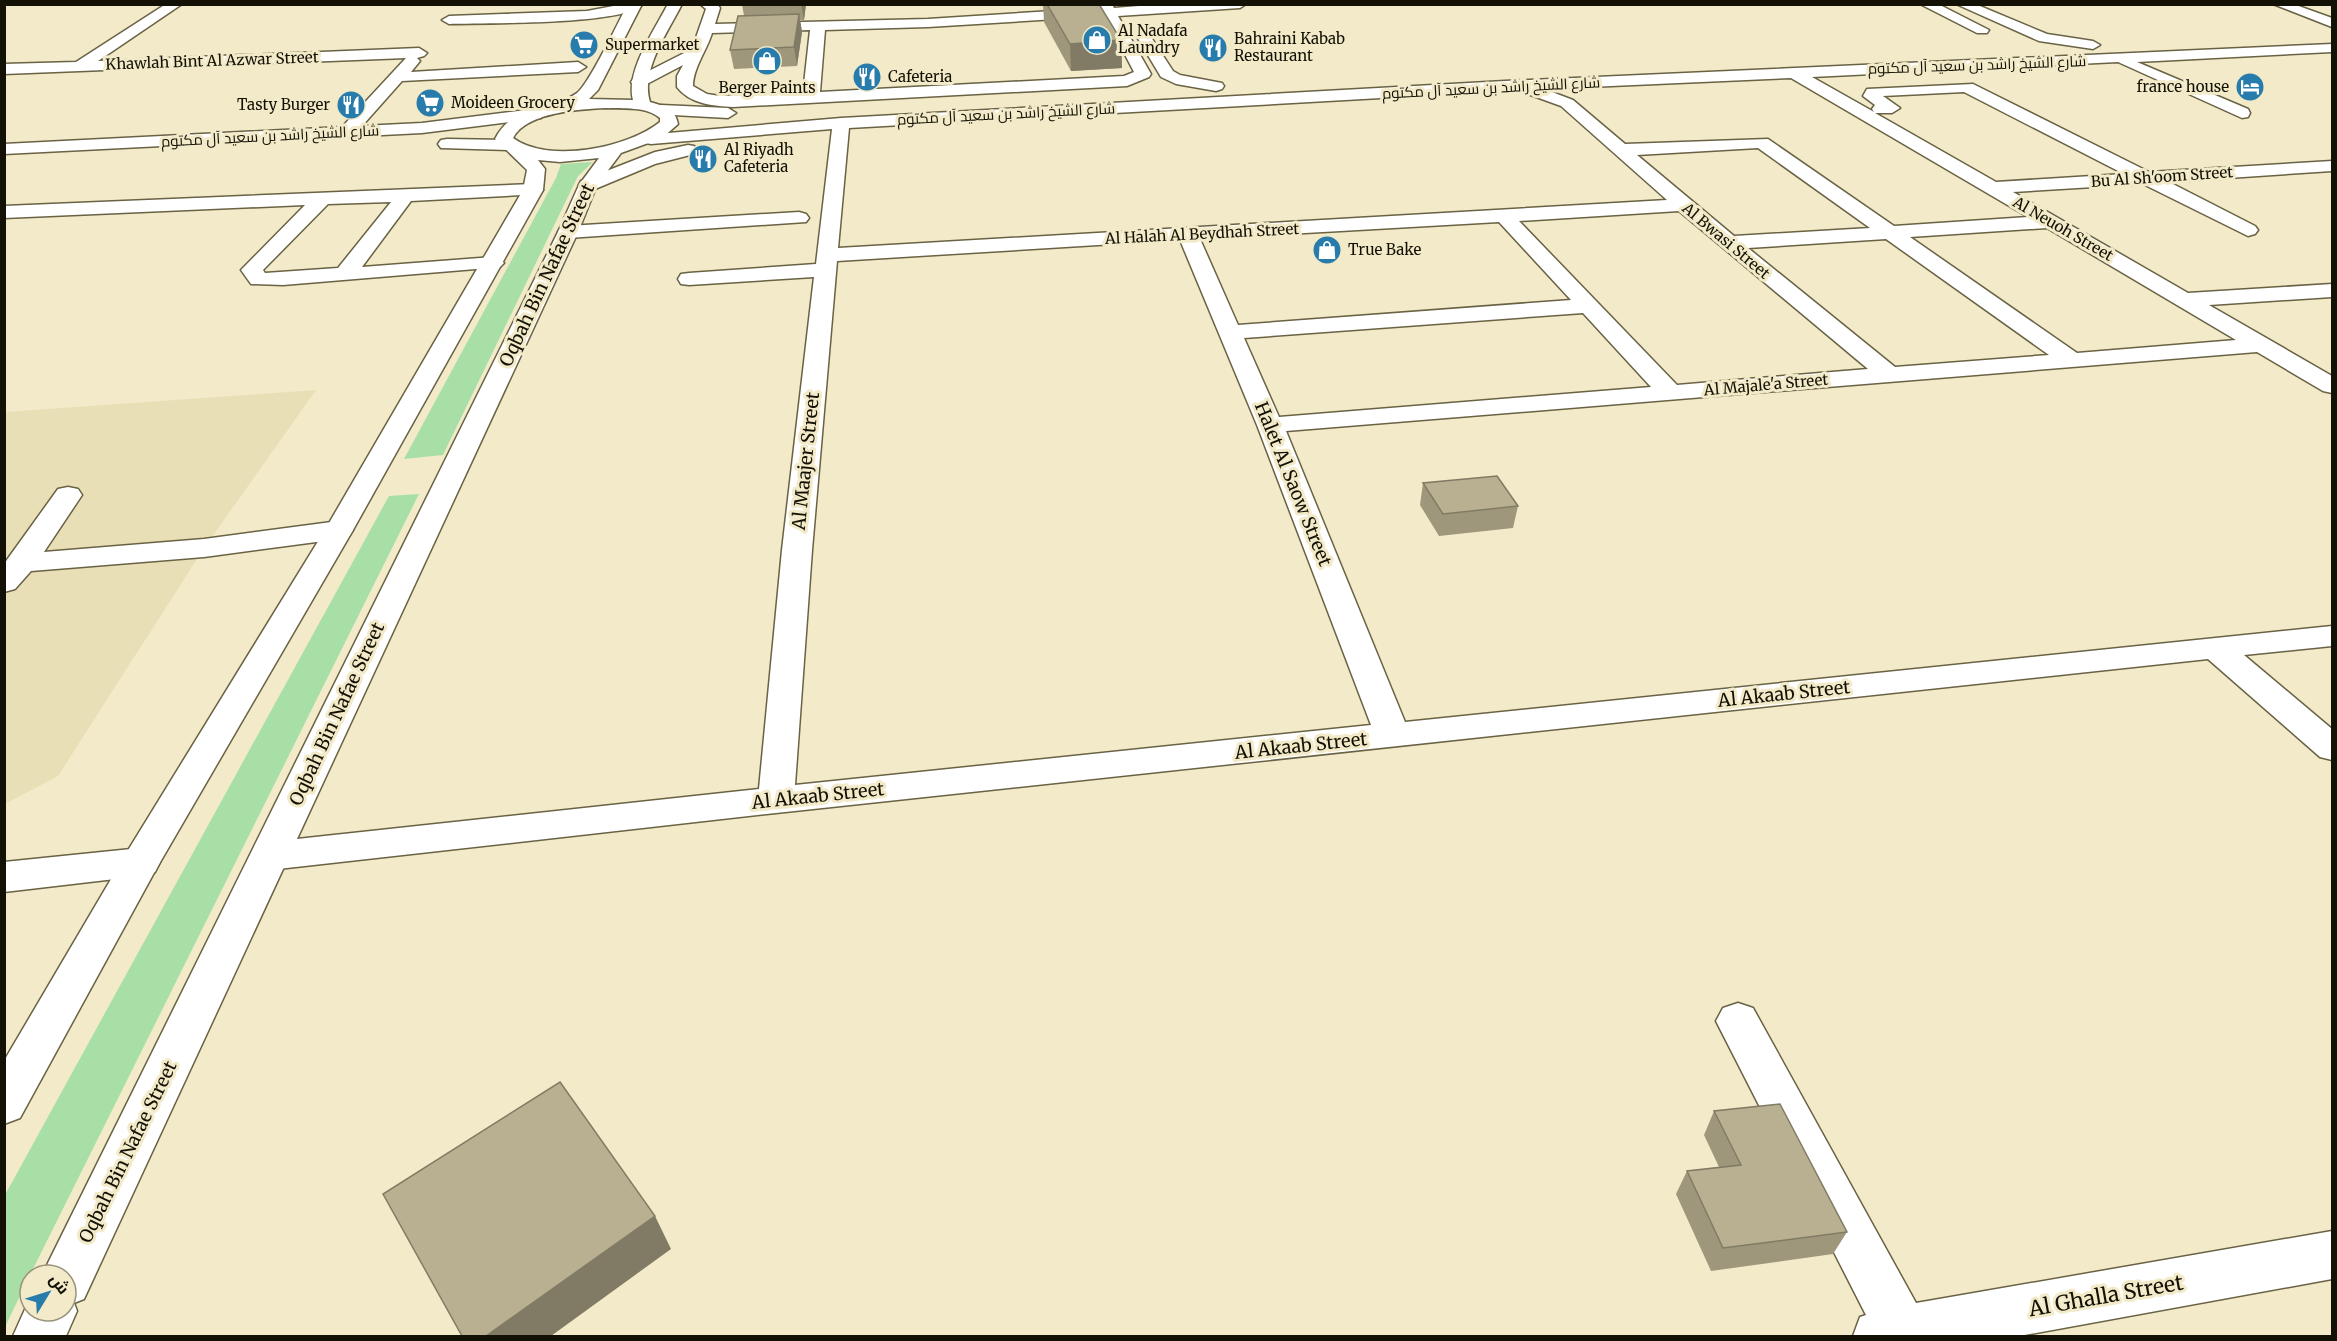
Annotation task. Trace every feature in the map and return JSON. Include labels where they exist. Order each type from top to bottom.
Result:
[{"type":"street","points":[[80,66],[176,4]]},
{"type":"street","points":[[464,4],[445,24],[587,15],[635,5]]},
{"type":"street","points":[[643,105],[639,97],[639,82],[675,4]]},
{"type":"street","points":[[706,29],[818,27],[891,19],[928,23],[1107,8],[1240,4]]},
{"type":"street","points":[[1926,4],[1995,42],[1980,52]]},
{"type":"street","points":[[1962,4],[2044,38],[2101,46]]},
{"type":"street","points":[[2279,4],[2332,24]]},
{"type":"street","points":[[4,1104],[141,862],[339,530],[533,190],[536,169],[504,139],[505,133],[511,126],[535,114],[563,107],[590,90],[635,5]]},
{"type":"street","points":[[711,6],[699,51],[685,76],[685,87],[693,95],[710,100],[733,102],[1127,81],[1143,74],[1107,8]]},
{"type":"street","points":[[1126,7],[1161,84]]},
{"type":"street","points":[[587,15],[612,19],[624,25]]},
{"type":"street","points":[[928,23],[930,41]]},
{"type":"street","points":[[2303,27],[2332,24]]},
{"type":"street","points":[[811,98],[818,27]]},
{"type":"street","name":"شارع الشيخ راشد بن سعيد آل مكتوم","points":[[1161,84],[1176,79],[1228,85],[2332,34]]},
{"type":"street","name":"شارع الشيخ راشد بن سعيد آل مكتوم","points":[[4,165],[431,144],[514,148],[534,154],[572,155],[614,150],[651,139],[840,132],[1505,87],[2332,48]]},
{"type":"street","name":"Khawlah Bint Al Azwar Street","points":[[4,69],[423,49],[397,77]]},
{"type":"street","points":[[639,82],[699,51]]},
{"type":"street","points":[[1688,77],[1668,71],[1883,55]]},
{"type":"street","points":[[2118,59],[2242,113]]},
{"type":"street","points":[[2332,59],[2319,60],[2332,65]]},
{"type":"street","points":[[346,133],[397,77],[578,67]]},
{"type":"street","name":"Al Neuoh Street","points":[[1793,72],[2332,386]]},
{"type":"street","name":"شارع الشيخ راشد بن سعيد آل مكتوم","points":[[563,107],[606,103],[643,105],[661,110],[746,113],[888,93],[1129,90],[1164,82],[1161,84]]},
{"type":"street","points":[[1567,103],[1573,95],[1591,82]]},
{"type":"street","name":"Al Bwasi Street","points":[[1505,87],[1540,93],[1567,103],[1684,205],[1889,375]]},
{"type":"street","points":[[1860,110],[1892,108],[1871,96],[1873,92],[1968,87],[2248,230]]},
{"type":"street","points":[[651,139],[669,124],[668,116],[661,110]]},
{"type":"street","name":"شارع الشيخ راشد بن سعيد آل مكتوم","points":[[4,149],[346,133],[462,125],[535,114]]},
{"type":"street","points":[[588,184],[672,152],[840,132]]},
{"type":"street","name":"Al Maajer Street","points":[[776,800],[797,550],[840,132]]},
{"type":"street","points":[[1620,150],[1762,143],[2072,360]]},
{"type":"street","name":"Oqbah Bin Nafae Street","points":[[75,1263],[568,232],[588,184],[614,150]]},
{"type":"street","name":"Bu Al Sh'oom Street","points":[[1992,188],[2332,166]]},
{"type":"street","points":[[2287,169],[2324,186]]},
{"type":"street","points":[[4,212],[533,190]]},
{"type":"street","points":[[345,274],[406,195]]},
{"type":"street","points":[[322,199],[252,270],[259,279],[493,263]]},
{"type":"street","name":"Al Halah Al Beydhah Street","points":[[689,279],[827,263],[1188,235],[1684,205]]},
{"type":"street","points":[[1505,217],[1671,393]]},
{"type":"street","points":[[568,232],[799,218]]},
{"type":"street","points":[[1729,243],[2050,222]]},
{"type":"street","name":"Halet Al Saow Street","points":[[1188,235],[1270,425],[1394,736]]},
{"type":"street","points":[[2185,300],[2332,290]]},
{"type":"street","points":[[1231,332],[1588,306]]},
{"type":"street","name":"Al Majale'a Street","points":[[1270,425],[2262,345]]},
{"type":"street","points":[[13,573],[68,495]]},
{"type":"street","points":[[13,573],[339,530]]},
{"type":"street","name":"Al Akaab Street","points":[[269,856],[776,800],[2332,636]]},
{"type":"street","points":[[2215,648],[2332,748]]},
{"type":"street","points":[[4,877],[141,862]]},
{"type":"street","points":[[1738,1022],[1921,1333]]},
{"type":"street","name":"Al Ghalla Street","points":[[1921,1333],[2332,1255]]},
{"type":"shaded area","points":[[316,390],[204,548],[58,776],[5,804],[5,412]]},
{"type":"green space","points":[[593,162],[578,176],[443,455],[404,459],[556,178],[561,164]]},
{"type":"green space","points":[[419,494],[36,1263],[18,1263],[18,1300],[5,1327],[5,1195],[389,496]]},
{"type":"building","points":[[1047,4],[1099,4],[1121,40],[1070,44]]},
{"type":"building","points":[[799,14],[794,47],[730,50],[738,16]]},
{"type":"building","points":[[1497,476],[1518,506],[1443,514],[1423,483]]},
{"type":"building","points":[[560,1082],[655,1216],[486,1336],[462,1336],[383,1194]]},
{"type":"building","points":[[1780,1104],[1847,1232],[1723,1248],[1687,1171],[1741,1165],[1714,1111]]},
{"type":"place","name":"Al Nadafa Laundry","points":[[1097,40]]},
{"type":"place","name":"Supermarket","points":[[584,45]]},
{"type":"place","name":"Bahraini Kabab Restaurant","points":[[1213,48]]},
{"type":"place","name":"Berger Paints","points":[[767,61]]},
{"type":"place","name":"Cafeteria","points":[[867,77]]},
{"type":"place","name":"france house","points":[[2250,87]]},
{"type":"place","name":"Moideen Grocery","points":[[430,103]]},
{"type":"place","name":"Tasty Burger","points":[[351,105]]},
{"type":"place","name":"Al Riyadh Cafeteria","points":[[703,159]]},
{"type":"place","name":"True Bake","points":[[1327,250]]}]
